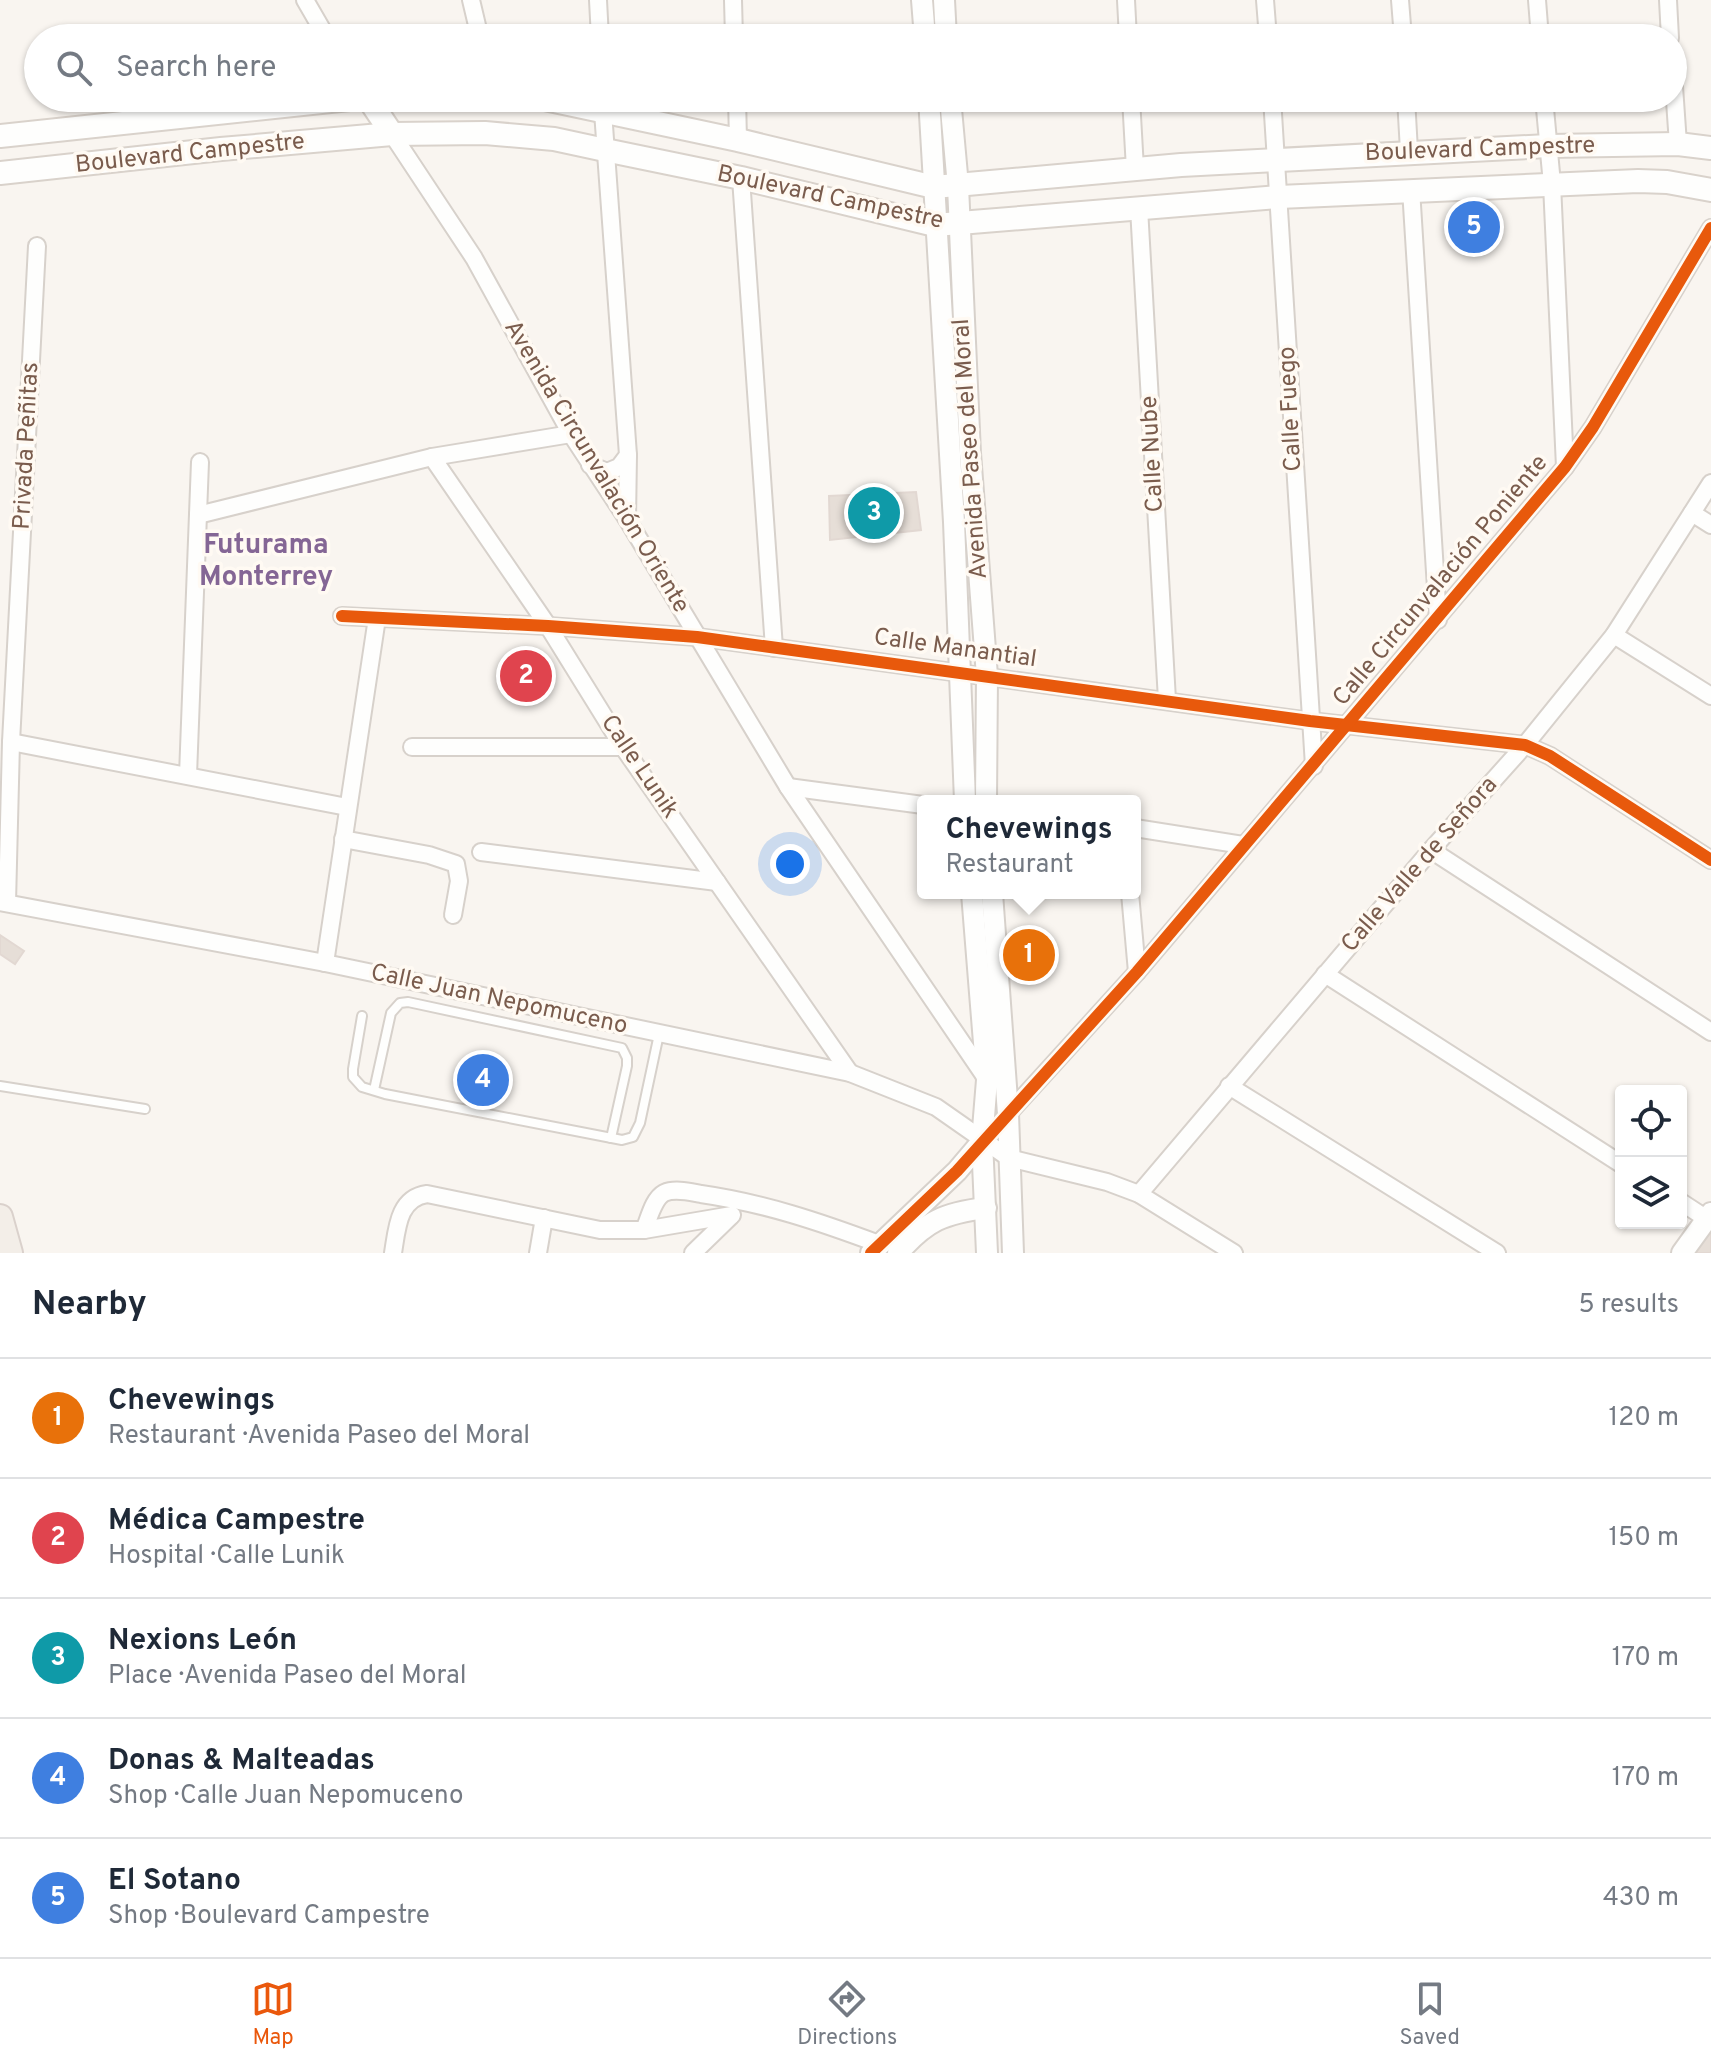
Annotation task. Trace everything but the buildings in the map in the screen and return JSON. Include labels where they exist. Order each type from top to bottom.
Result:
[{"type":"main road","name":"Boulevard Campestre","points":[[0,136],[227,112]]},
{"type":"main road","points":[[377,112],[392,134]]},
{"type":"main road","name":"Boulevard Campestre","points":[[633,112],[934,187],[1135,169],[1409,151],[1678,144],[1711,148]]},
{"type":"main road","name":"Boulevard Campestre","points":[[0,173],[392,134],[521,135],[741,178],[935,225],[1411,189],[1667,182],[1711,190]]},
{"type":"main road","points":[[0,1217],[10,1253]]},
{"type":"street","points":[[305,0],[319,24]]},
{"type":"street","points":[[471,0],[477,24]]},
{"type":"street","points":[[598,0],[599,24]]},
{"type":"street","points":[[733,0],[734,24]]},
{"type":"street","points":[[922,0],[924,24]]},
{"type":"street","points":[[944,0],[945,24]]},
{"type":"street","points":[[1126,0],[1127,24]]},
{"type":"street","points":[[1265,0],[1267,24]]},
{"type":"street","points":[[1400,0],[1402,24]]},
{"type":"street","points":[[1537,0],[1539,24]]},
{"type":"street","points":[[1668,0],[1669,24]]},
{"type":"street","points":[[603,112],[628,455],[627,519]]},
{"type":"street","points":[[737,112],[738,140]]},
{"type":"street","name":"Avenida Paseo del Moral","points":[[930,112],[965,795]]},
{"type":"street","name":"Avenida Paseo del Moral","points":[[951,112],[958,186],[970,453],[987,676],[986,795]]},
{"type":"street","points":[[1132,112],[1135,169]]},
{"type":"street","name":"Calle Fuego","points":[[1273,112],[1310,721]]},
{"type":"street","points":[[1407,112],[1409,151]]},
{"type":"street","points":[[1545,112],[1552,184],[1565,467]]},
{"type":"street","points":[[1676,112],[1678,144]]},
{"type":"street","name":"Avenida Circunvalación Oriente","points":[[392,134],[474,258],[571,434],[627,519],[788,787],[987,1080]]},
{"type":"street","points":[[741,178],[774,648]]},
{"type":"street","points":[[1411,189],[1438,620]]},
{"type":"street","name":"Calle Nube","points":[[1139,208],[1167,700]]},
{"type":"street","name":"Calle Circunvalación Poniente","points":[[1008,1114],[1137,972],[1565,467],[1711,228]]},
{"type":"street","name":"Privada Peñitas","points":[[2,908],[37,246]]},
{"type":"street","points":[[198,515],[432,457],[571,434]]},
{"type":"street","points":[[590,465],[607,472],[619,467],[628,455]]},
{"type":"street","name":"Calle Lunik","points":[[432,457],[548,626],[623,747],[850,1073]]},
{"type":"street","points":[[188,775],[200,462]]},
{"type":"street","name":"Calle Valle de Señora","points":[[1139,1194],[1431,850],[1525,745],[1614,635],[1711,483]]},
{"type":"street","points":[[1692,513],[1711,525]]},
{"type":"street","name":"Calle Manantial","points":[[342,616],[697,637],[1310,721],[1525,745]]},
{"type":"street","points":[[325,963],[377,618]]},
{"type":"street","points":[[1614,635],[1711,696]]},
{"type":"street","name":"Calle Circunvalación Poniente","points":[[1310,721],[1314,766]]},
{"type":"street","points":[[11,742],[347,807]]},
{"type":"street","points":[[1525,745],[1550,756],[1711,860]]},
{"type":"street","points":[[412,747],[623,747]]},
{"type":"street","points":[[788,787],[917,804]]},
{"type":"street","points":[[1141,829],[1243,845]]},
{"type":"street","points":[[343,839],[429,855],[456,864],[459,881],[453,915]]},
{"type":"street","points":[[1431,850],[1711,1032]]},
{"type":"street","points":[[481,852],[717,882]]},
{"type":"street","points":[[972,899],[987,1080],[982,1141],[987,1253]]},
{"type":"street","points":[[992,899],[1008,1114],[1013,1253]]},
{"type":"street","points":[[1131,899],[1137,972]]},
{"type":"street","name":"Calle Juan Nepomuceno","points":[[2,908],[325,963],[850,1073],[936,1107],[1009,1158],[1084,1175],[1139,1194],[1234,1253]]},
{"type":"street","points":[[1325,974],[1615,1160]]},
{"type":"street","points":[[1229,1086],[1497,1253]]},
{"type":"street","points":[[644,1230],[657,1199],[670,1191],[746,1200],[790,1212],[875,1249],[957,1171],[1008,1114]]},
{"type":"street","points":[[393,1253],[404,1208],[418,1195],[436,1195],[600,1230],[644,1230],[732,1215]]},
{"type":"street","points":[[693,1253],[746,1200]]},
{"type":"street","points":[[1682,1253],[1709,1216],[1687,1205]]},
{"type":"street","points":[[898,1253],[940,1217],[986,1208]]},
{"type":"street","points":[[538,1253],[544,1218]]},
{"type":"lane","points":[[374,1090],[391,1013],[400,1003],[418,1004],[622,1048],[627,1066],[611,1138]]},
{"type":"lane","points":[[362,1016],[353,1077],[362,1087],[627,1140],[636,1132],[660,1033]]},
{"type":"lane","points":[[0,1086],[145,1109]]},
{"type":"cycle path","points":[[871,1253],[957,1171],[1137,972],[1565,467],[1593,427],[1711,228]]},
{"type":"cycle path","points":[[342,616],[697,637],[1310,721],[1525,745],[1550,756],[1711,860]]},
{"type":"place","name":"El Sotano","points":[[1474,227]]},
{"type":"place","name":"Nexions León","points":[[874,513]]},
{"type":"place","name":"Médica Campestre","points":[[526,676]]},
{"type":"place","name":"Chevewings","points":[[1029,955]]},
{"type":"place","name":"Donas & Malteadas","points":[[483,1080]]},
{"type":"district","name":"Futurama Monterrey","points":[[266,562]]}]
